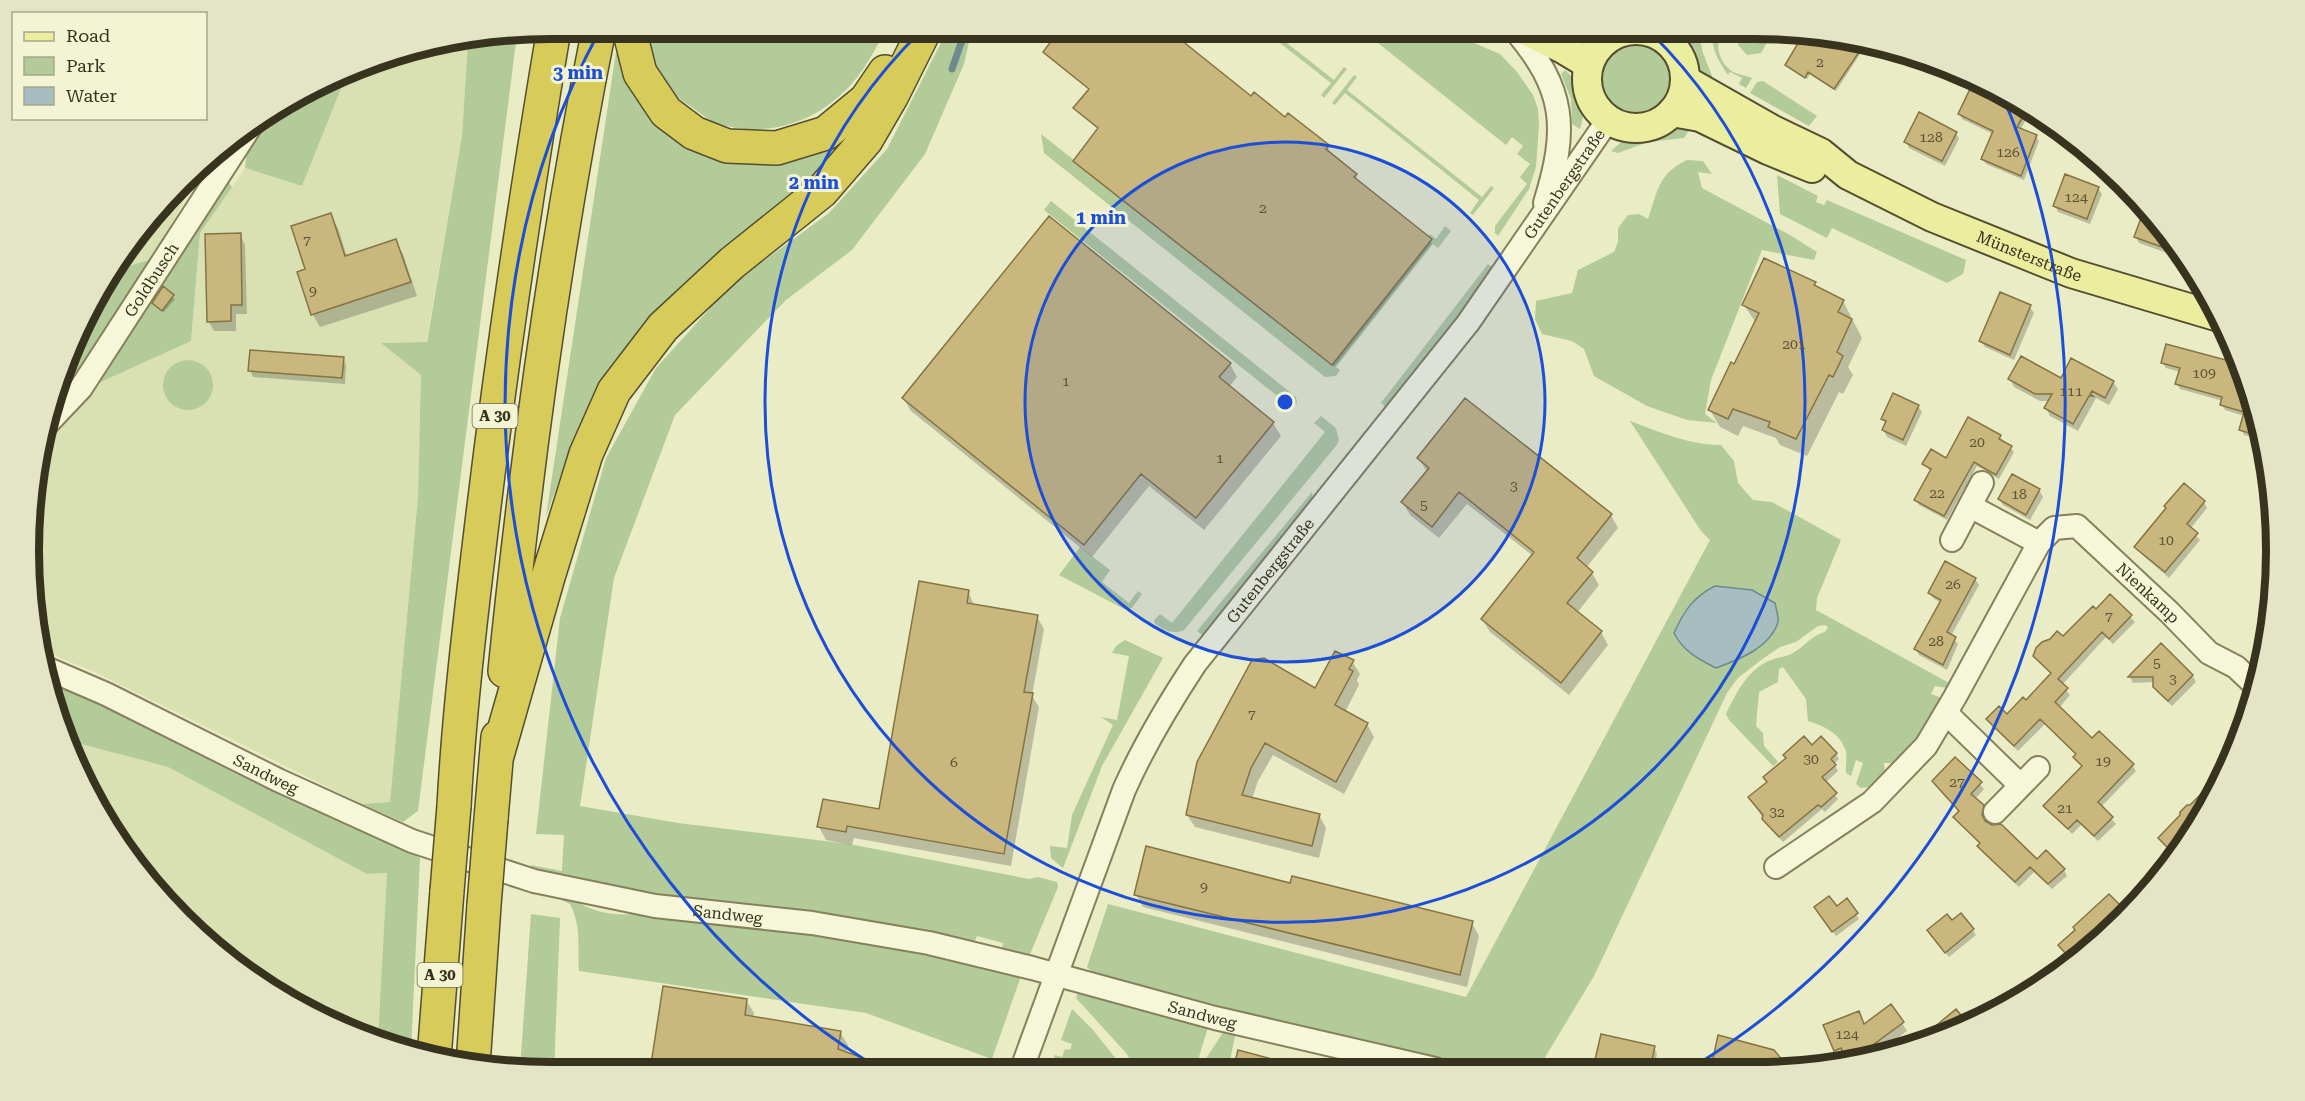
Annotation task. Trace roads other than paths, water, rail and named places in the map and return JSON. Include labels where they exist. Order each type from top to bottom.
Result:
[{"type":"highway","name":"A 30","points":[[435,1049],[460,723],[494,423],[552,39]]},
{"type":"highway","name":"A 30","points":[[474,1056],[496,759],[513,593],[553,282],[597,39]]},
{"type":"highway","points":[[632,39],[640,73],[666,112],[694,133],[727,146],[777,148],[826,133],[866,100],[894,59],[903,39]]},
{"type":"highway","points":[[496,759],[586,454],[614,391],[663,327],[732,263],[822,191],[858,149],[891,97],[920,39]]},
{"type":"main road","points":[[1544,39],[1588,64]]},
{"type":"main road","points":[[1607,39],[1601,44],[1588,64],[1586,80],[1589,95],[1596,109],[1608,120],[1621,126],[1635,128],[1655,124],[1672,112],[1683,92],[1685,80],[1683,67],[1678,54],[1667,39]]},
{"type":"main road","name":"Münsterstraße","points":[[1685,80],[1773,130],[1821,153],[1848,175],[1932,217],[2071,273],[2206,312]]},
{"type":"main road","name":"Münsterstraße","points":[[1672,112],[1700,117],[1768,150],[1819,171],[1848,175]]},
{"type":"street","points":[[1522,39],[1545,70],[1557,99],[1560,130],[1553,176],[1539,222]]},
{"type":"street","name":"Gutenbergstraße","points":[[1024,1062],[1124,790],[1161,716],[1195,664],[1468,323],[1608,120]]},
{"type":"street","name":"Goldbusch","points":[[58,413],[81,388],[238,146]]},
{"type":"street","points":[[1952,540],[1982,483]]},
{"type":"street","points":[[1970,506],[2038,543]]},
{"type":"street","name":"Nienkamp","points":[[1776,867],[1872,802],[1926,746],[2038,543],[2054,528],[2077,526],[2169,612],[2209,653],[2236,667],[2250,680]]},
{"type":"street","name":"Sandweg","points":[[54,671],[106,694],[278,780],[412,841],[534,881],[655,906],[812,923],[880,933],[1055,974],[1215,1018],[1406,1062]]},
{"type":"street","points":[[1946,713],[2020,785]]},
{"type":"street","points":[[1995,812],[2038,768]]},
{"type":"water","points":[[1715,586],[1752,590],[1775,603],[1778,615],[1774,631],[1761,646],[1743,657],[1716,668],[1686,650],[1674,633],[1690,605]]},
{"type":"waterway","points":[[952,69],[962,39]]}]
